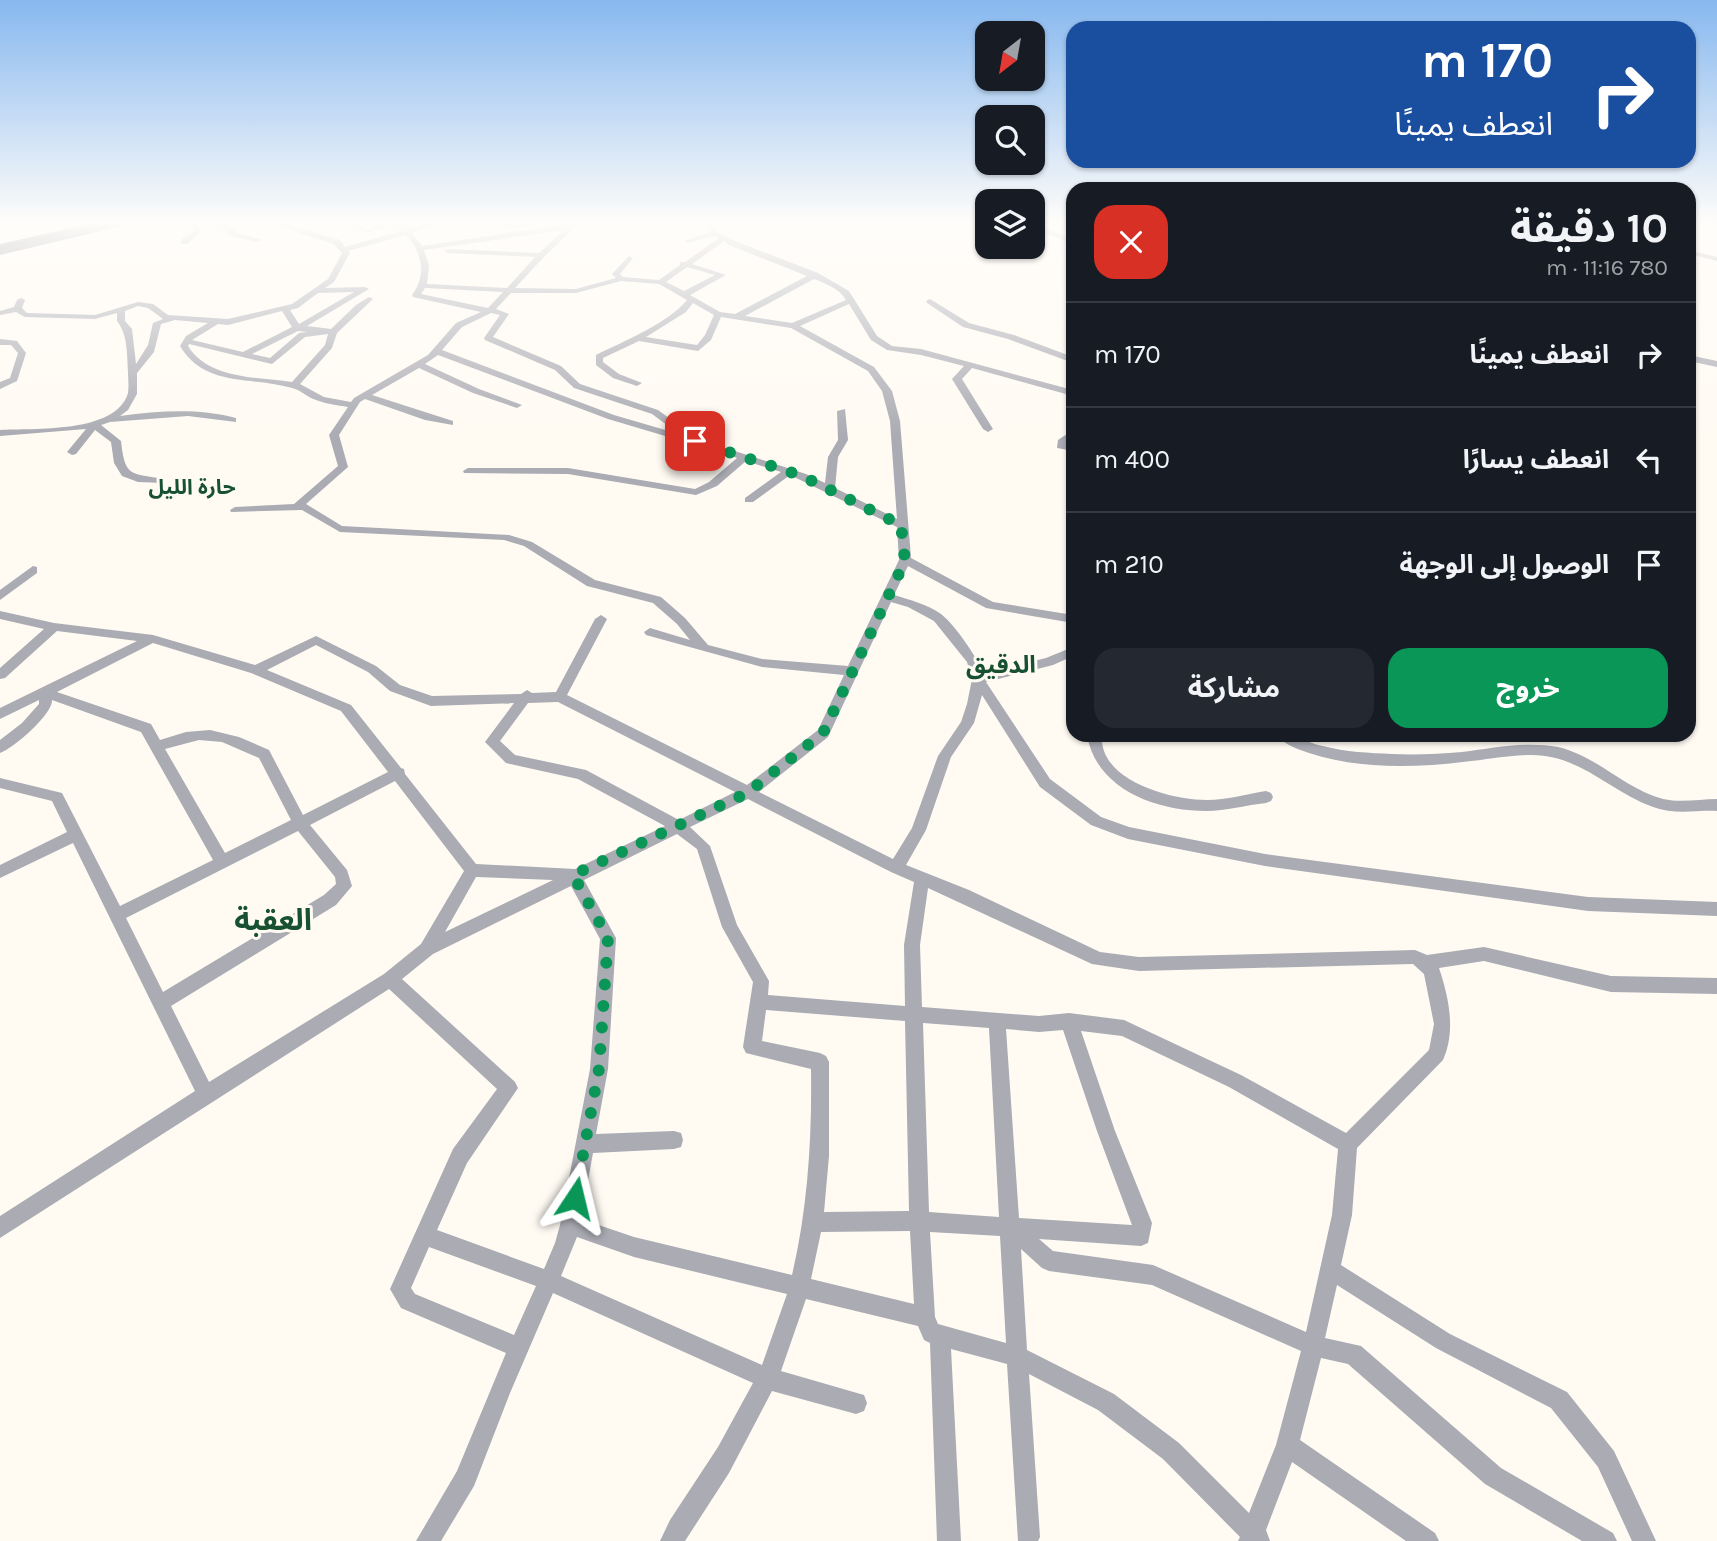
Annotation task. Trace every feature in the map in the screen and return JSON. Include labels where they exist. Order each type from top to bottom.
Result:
[{"type":"street","points":[[18,309],[25,315],[95,317],[138,304],[150,306],[166,317],[229,322],[285,309],[313,294]]},
{"type":"street","points":[[244,355],[356,294]]},
{"type":"street","points":[[417,294],[505,314],[488,338],[558,368],[577,386],[655,412],[695,441]]},
{"type":"street","points":[[296,508],[343,467],[334,435],[353,405],[436,351],[459,326],[490,311],[506,294]]},
{"type":"street","points":[[0,1228],[390,979],[427,949],[573,875],[747,793],[823,733],[839,706],[852,671],[905,561],[895,421],[887,391],[871,369],[793,326],[718,314],[679,294]]},
{"type":"street","points":[[637,383],[616,376],[599,363],[598,357],[638,338],[683,310],[687,298],[693,294]]},
{"type":"street","points":[[736,317],[779,294]]},
{"type":"street","points":[[845,294],[874,338],[890,348],[921,352],[1066,391]]},
{"type":"street","points":[[187,341],[272,361],[302,335],[329,331],[348,323],[351,316],[369,299]]},
{"type":"street","points":[[18,309],[21,300]]},
{"type":"street","points":[[793,326],[850,301]]},
{"type":"street","points":[[930,301],[966,325],[990,330],[1066,357]]},
{"type":"street","points":[[0,313],[18,309]]},
{"type":"street","points":[[112,420],[125,410],[132,392],[128,329],[121,321],[121,309]]},
{"type":"street","points":[[285,309],[297,328]]},
{"type":"street","points":[[638,338],[695,349],[706,343],[718,314]]},
{"type":"street","points":[[131,374],[148,356],[157,335],[157,323],[175,318]]},
{"type":"street","points":[[215,322],[187,341],[184,346],[187,356],[205,367],[247,380],[294,385],[320,399],[353,405]]},
{"type":"street","points":[[297,328],[329,331]]},
{"type":"street","points":[[294,385],[329,346],[329,331]]},
{"type":"street","points":[[0,342],[14,343],[22,353],[13,379],[0,386]]},
{"type":"street","points":[[436,351],[611,417],[788,472],[830,488],[901,525]]},
{"type":"street","points":[[1696,359],[1717,363]]},
{"type":"street","points":[[418,364],[476,391],[517,405]]},
{"type":"street","points":[[971,365],[957,379],[988,429]]},
{"type":"street","points":[[364,396],[401,407],[421,417],[450,423]]},
{"type":"street","points":[[0,433],[94,425],[112,420],[189,411],[233,420]]},
{"type":"street","points":[[830,488],[833,457],[843,440],[842,411]]},
{"type":"street","points":[[72,452],[94,425]]},
{"type":"street","points":[[94,425],[116,442],[117,465],[124,474],[136,480],[160,481]]},
{"type":"street","points":[[468,471],[568,471],[696,492],[713,484],[743,458]]},
{"type":"street","points":[[749,500],[788,472]]},
{"type":"street","points":[[235,510],[304,507],[340,529],[505,537],[528,544],[591,583],[657,600],[681,621],[704,648]]},
{"type":"street","points":[[905,561],[990,606],[1066,618]]},
{"type":"street","points":[[0,596],[33,570]]},
{"type":"street","points":[[889,598],[912,604],[938,618],[972,661],[978,679],[1045,783],[1096,821],[1128,833],[1265,860],[1588,904],[1717,909]]},
{"type":"street","points":[[0,615],[54,627],[153,639],[256,670],[346,708],[472,870]]},
{"type":"street","points":[[560,697],[601,619]]},
{"type":"street","points":[[0,676],[54,627]]},
{"type":"street","points":[[650,632],[762,663],[852,671]]},
{"type":"street","points":[[0,714],[153,639]]},
{"type":"street","points":[[256,670],[316,640],[372,669],[408,695],[431,701],[527,695],[560,697],[896,868],[922,879],[1098,960],[1116,963],[1415,957],[1426,963],[1432,971],[1443,1024],[1437,1054],[1348,1144],[1342,1215],[1332,1270],[1287,1445],[1254,1539],[1171,1451],[1106,1402],[1019,1357],[931,1333],[925,1317],[919,1221],[912,945],[922,879]]},
{"type":"street","points":[[978,679],[1049,662],[1066,654]]},
{"type":"street","points":[[896,868],[919,830],[945,756],[967,723],[974,705],[978,679]]},
{"type":"street","points":[[44,692],[146,728],[222,862]]},
{"type":"street","points":[[0,748],[27,726],[46,705],[44,692]]},
{"type":"street","points":[[527,695],[492,742],[511,759],[581,774],[678,826],[703,846],[730,927],[761,981],[751,1046],[820,1062],[822,1135],[815,1222],[786,1332],[766,1378],[720,1467],[671,1541]]},
{"type":"street","points":[[156,747],[186,734],[204,732],[264,754],[300,823],[342,875],[344,886],[339,894],[160,1003]]},
{"type":"street","points":[[1096,742],[1104,766],[1132,788],[1162,799],[1199,806],[1266,797]]},
{"type":"street","points":[[1299,742],[1324,754],[1429,760],[1511,750],[1543,750],[1577,758],[1658,803],[1717,805]]},
{"type":"street","points":[[117,915],[399,773]]},
{"type":"street","points":[[0,783],[57,797],[206,1094]]},
{"type":"street","points":[[0,872],[76,835]]},
{"type":"street","points":[[472,870],[573,875]]},
{"type":"street","points":[[427,949],[472,870]]},
{"type":"street","points":[[428,1541],[466,1478],[518,1347],[565,1244],[570,1225],[599,1069],[608,938],[573,875]]},
{"type":"street","points":[[1426,963],[1485,954],[1611,984],[1717,986]]},
{"type":"street","points":[[390,979],[509,1088],[460,1156],[400,1289],[408,1301],[518,1347]]},
{"type":"street","points":[[759,1002],[914,1012],[1039,1024],[1069,1021],[1124,1028],[1236,1080],[1348,1144]]},
{"type":"street","points":[[997,1020],[1007,1225],[1019,1357],[1028,1537]]},
{"type":"street","points":[[815,1222],[919,1221],[1141,1236],[1142,1223],[1106,1131],[1069,1021]]},
{"type":"street","points":[[584,1144],[674,1140]]},
{"type":"street","points":[[570,1225],[634,1247],[925,1317]]},
{"type":"street","points":[[1007,1225],[1049,1261],[1153,1275],[1313,1346],[1353,1354],[1493,1476],[1605,1541]]},
{"type":"street","points":[[423,1235],[547,1280],[766,1378],[856,1403]]},
{"type":"street","points":[[1332,1270],[1443,1341],[1559,1400],[1606,1459],[1644,1541]]},
{"type":"street","points":[[940,1337],[949,1541]]},
{"type":"street","points":[[1287,1445],[1427,1541]]},
{"type":"district","name":"حارة الليل","points":[[192,487]]},
{"type":"district","name":"الدقيق","points":[[1001,665]]},
{"type":"district","name":"العقبة","points":[[273,920]]},
{"type":"route","points":[[575,1198],[599,1069],[608,938],[573,875],[747,793],[823,733],[839,706],[852,671],[905,561],[901,525],[802,476],[755,463],[695,441]]}]
